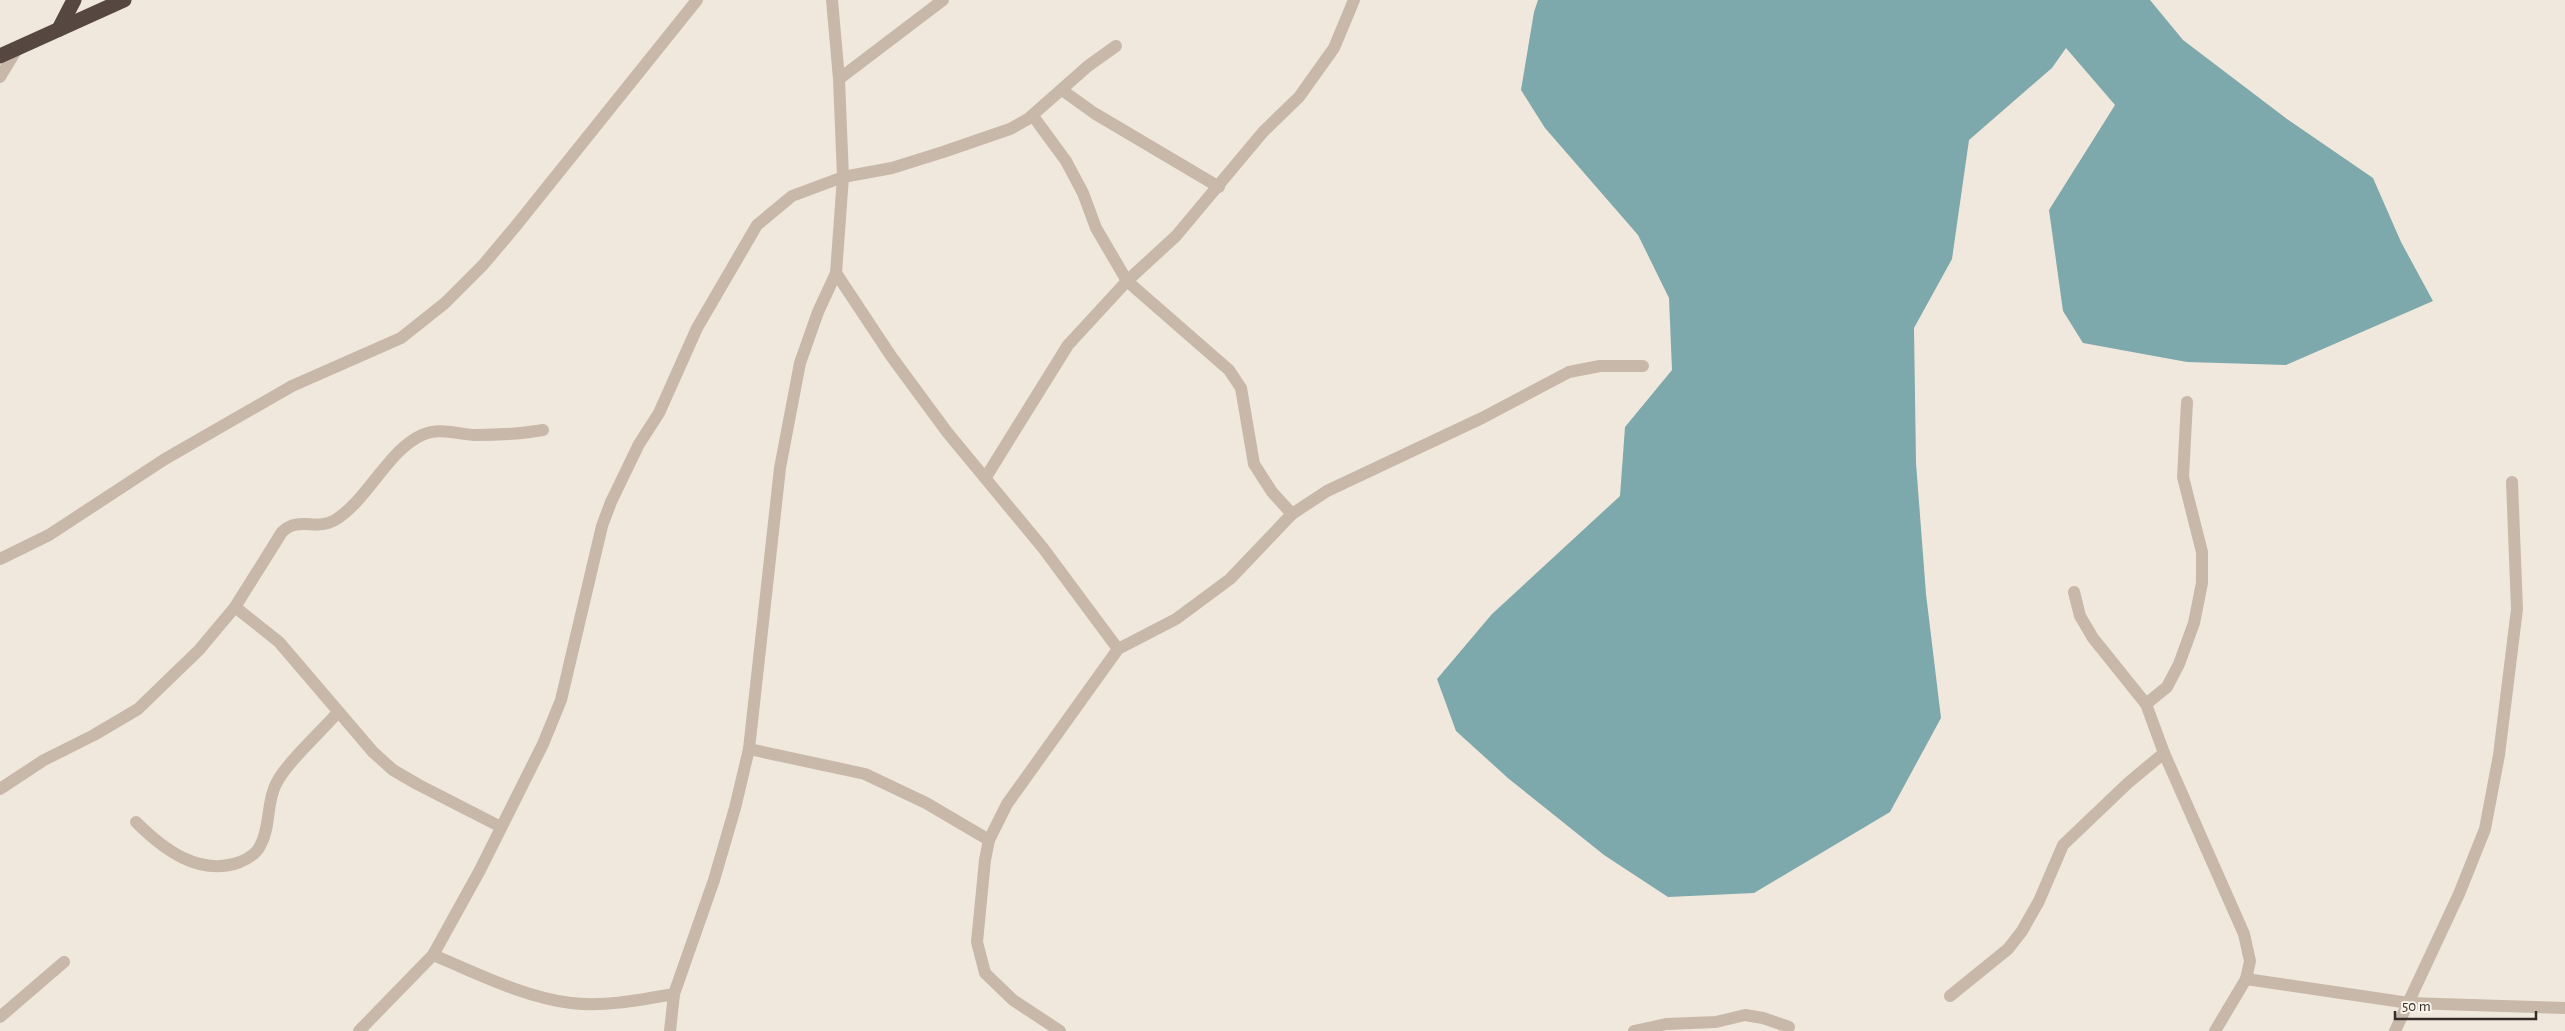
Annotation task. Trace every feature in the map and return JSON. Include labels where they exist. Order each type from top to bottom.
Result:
[{"type":"highway","points":[[59,29],[74,0]]},
{"type":"highway","points":[[0,56],[124,0]]},
{"type":"street","points":[[0,559],[49,535],[165,459],[292,386],[401,338],[445,303],[483,265],[515,227],[697,0]]},
{"type":"street","points":[[670,1031],[674,994],[714,880],[735,808],[749,749],[780,468],[800,363],[818,312],[836,272],[843,177],[839,79],[832,0]]},
{"type":"street","points":[[839,79],[943,0]]},
{"type":"street","points":[[986,477],[1068,344],[1127,281],[1176,236],[1263,132],[1299,97],[1334,48],[1354,0]]},
{"type":"street","points":[[359,1031],[433,955],[480,870],[543,744],[560,700],[602,526],[611,502],[639,444],[659,413],[697,328],[757,225],[792,196],[843,177],[892,168],[999,133],[1033,116],[1088,66],[1116,46]]},
{"type":"street","points":[[0,77],[16,49]]},
{"type":"street","points":[[1062,90],[1094,113],[1219,186]]},
{"type":"street","points":[[1033,116],[1066,161],[1083,193],[1096,228],[1127,281],[1229,370],[1241,388],[1245,422],[1254,464],[1272,492],[1292,514]]},
{"type":"street","points":[[836,272],[923,400],[947,432],[986,477],[1118,649]]},
{"type":"street","points":[[1060,1031],[1013,1000],[985,973],[978,942],[981,891],[989,840],[1007,804],[1118,649],[1176,619],[1230,579],[1292,514],[1327,491],[1482,418],[1569,372],[1600,366],[1642,366]]},
{"type":"street","points":[[2146,704],[2167,687],[2179,664],[2194,623],[2202,583],[2202,552],[2183,477],[2187,402]]},
{"type":"street","points":[[0,789],[44,760],[94,735],[138,709],[200,650],[235,607],[282,532],[289,525],[300,522],[317,525],[334,521],[352,508],[393,458],[421,435],[438,430],[472,435],[512,435],[543,430]]},
{"type":"street","points":[[2395,1031],[2459,894],[2485,829],[2498,755],[2517,609],[2512,482]]},
{"type":"street","points":[[2074,592],[2080,616],[2092,638],[2146,704],[2164,753],[2244,934],[2250,961],[2246,979],[2214,1031]]},
{"type":"street","points":[[235,607],[279,642],[373,752],[393,770],[501,827]]},
{"type":"street","points":[[136,822],[156,842],[180,857],[194,862],[212,866],[230,865],[246,859],[260,848],[267,828],[276,784],[338,712]]},
{"type":"street","points":[[749,749],[865,774],[926,803],[989,840]]},
{"type":"street","points":[[1950,996],[2008,949],[2022,931],[2039,900],[2063,845],[2128,782],[2164,753]]},
{"type":"street","points":[[433,955],[540,996],[572,1003],[628,1002],[674,994]]},
{"type":"street","points":[[0,1017],[64,962]]},
{"type":"street","points":[[2246,979],[2409,1003],[2565,1008]]},
{"type":"street","points":[[1634,1031],[1666,1024],[1716,1022],[1745,1015],[1763,1018],[1789,1028]]},
{"type":"water","points":[[1538,0],[2150,0],[2183,40],[2287,119],[2373,178],[2401,242],[2433,301],[2286,365],[2187,362],[2083,343],[2063,311],[2049,210],[2115,105],[2066,48],[2052,68],[1969,140],[1952,259],[1914,328],[1916,463],[1926,594],[1941,718],[1890,812],[1754,893],[1668,897],[1604,855],[1509,779],[1456,731],[1437,679],[1492,614],[1620,496],[1625,427],[1672,370],[1669,298],[1638,235],[1545,128],[1521,90],[1534,12]]}]
